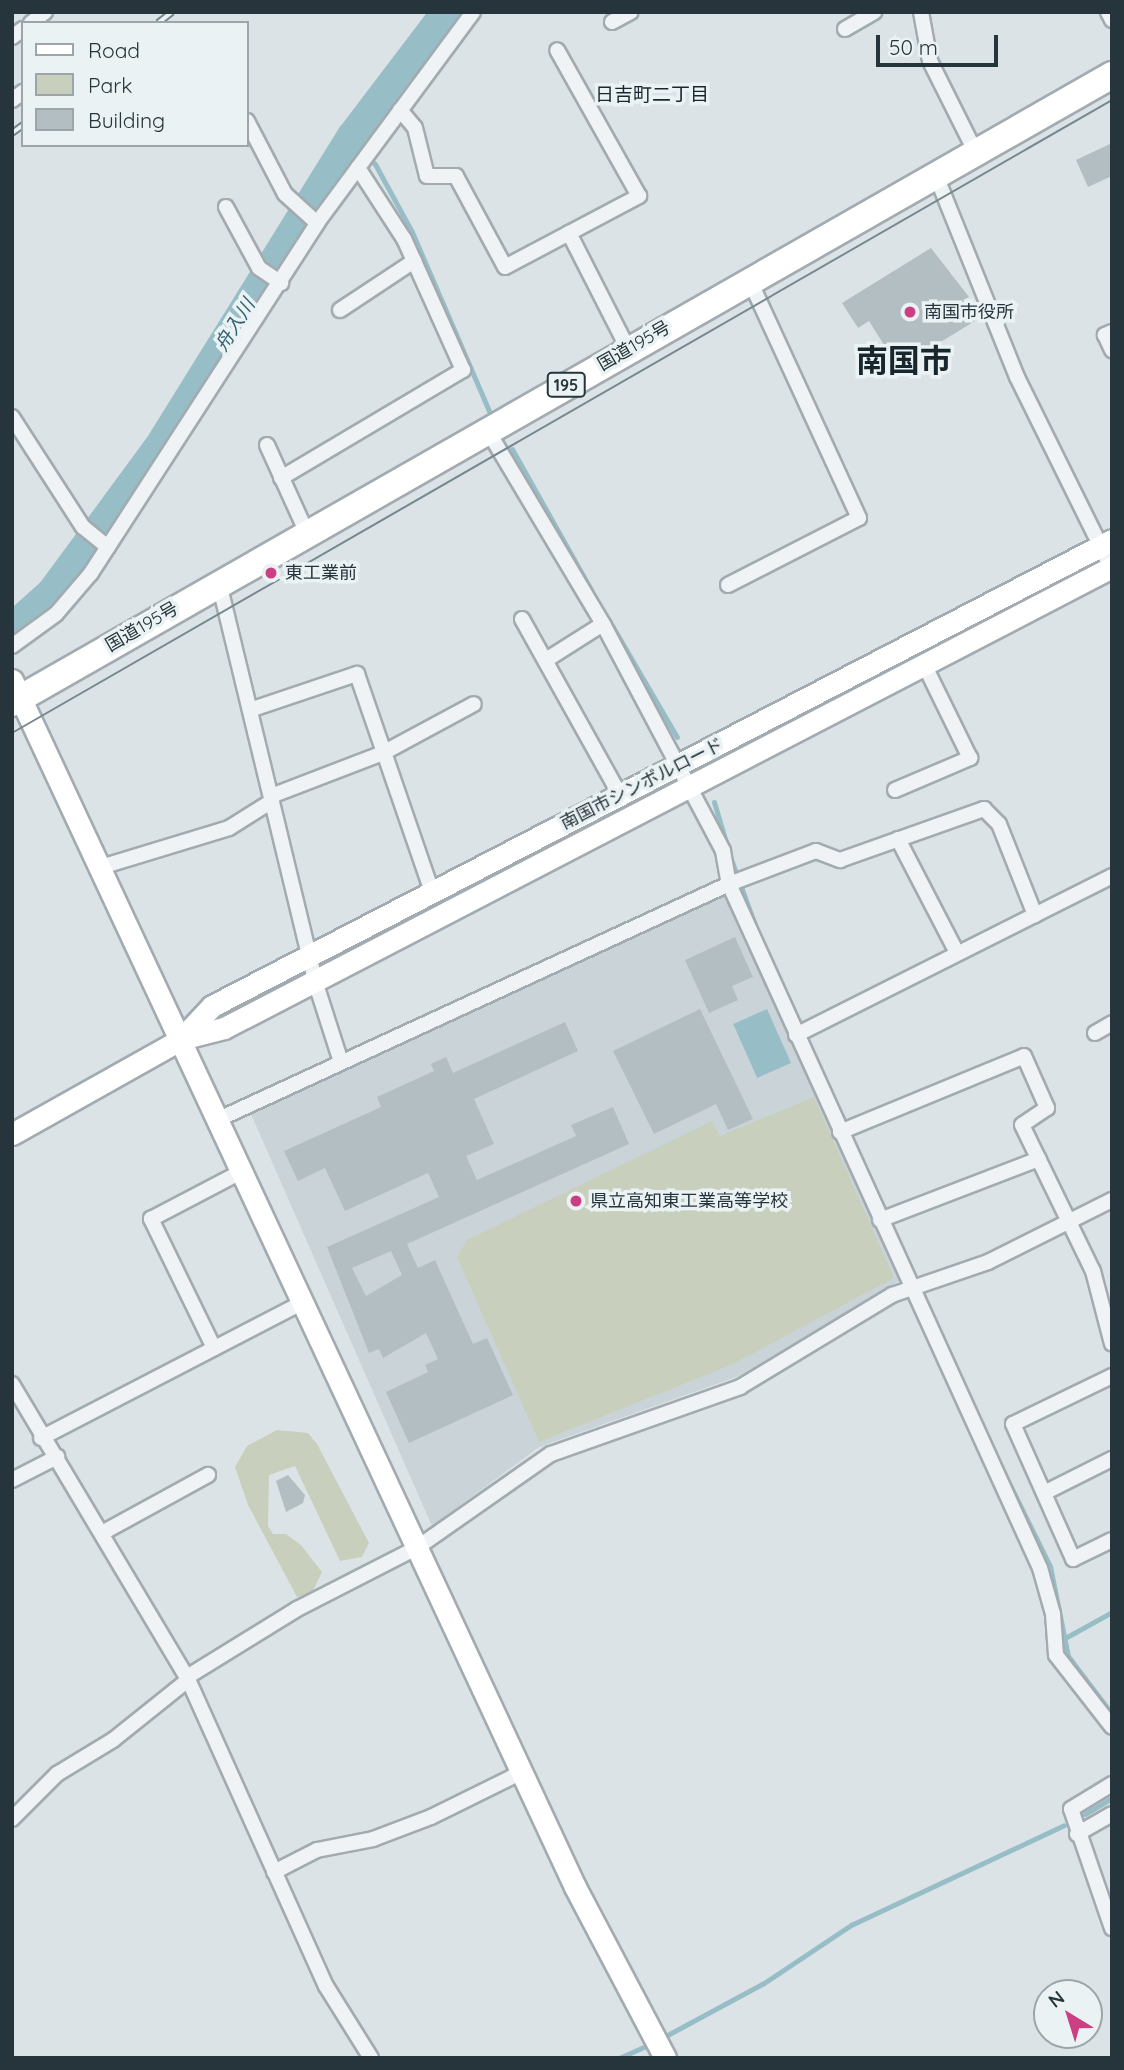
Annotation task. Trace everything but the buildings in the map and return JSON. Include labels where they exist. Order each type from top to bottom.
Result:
[{"type":"highway","name":"国道195号","points":[[15,693],[219,583],[750,282],[935,173],[1112,75]]},
{"type":"street","points":[[12,646],[56,614],[108,547],[281,283],[317,223],[473,12]]},
{"type":"street","points":[[612,22],[631,12]]},
{"type":"street","points":[[845,29],[875,12]]},
{"type":"street","points":[[921,12],[930,61],[975,152]]},
{"type":"street","points":[[1108,12],[1112,20]]},
{"type":"street","points":[[400,110],[415,128],[427,176],[456,176],[505,267],[639,196],[556,50]]},
{"type":"street","points":[[248,123],[285,194],[317,223]]},
{"type":"street","points":[[281,478],[463,370],[414,261],[358,168]]},
{"type":"street","points":[[935,173],[1017,377],[1106,543],[1111,567]]},
{"type":"street","points":[[226,207],[259,268],[281,283]]},
{"type":"street","points":[[569,233],[628,349]]},
{"type":"street","points":[[340,310],[414,261]]},
{"type":"street","points":[[728,585],[859,518],[750,282]]},
{"type":"street","points":[[1112,332],[1105,335],[1112,350]]},
{"type":"street","points":[[12,417],[83,527],[108,547]]},
{"type":"street","points":[[488,431],[603,624],[680,764],[723,851],[729,884],[1040,1568],[1053,1614],[1056,1655],[1112,1727]]},
{"type":"street","points":[[267,445],[307,533]]},
{"type":"street","name":"南国市シンボルロード","points":[[181,1039],[212,1006],[1106,543]]},
{"type":"street","name":"南国市シンボルロード","points":[[181,1039],[224,1028],[1111,567]]},
{"type":"street","points":[[219,583],[315,981],[341,1062]]},
{"type":"street","points":[[522,619],[620,794]]},
{"type":"street","points":[[546,660],[603,624]]},
{"type":"street","points":[[895,790],[970,758],[923,664]]},
{"type":"street","points":[[250,710],[357,674],[432,892]]},
{"type":"street","points":[[15,693],[101,867],[305,1301],[522,1772],[659,2046]]},
{"type":"street","points":[[101,867],[229,828],[271,798],[383,753],[474,704]]},
{"type":"street","points":[[219,1119],[729,884],[816,851],[840,860],[984,809],[999,824],[1035,915]]},
{"type":"street","points":[[898,839],[957,953]]},
{"type":"street","points":[[796,1035],[1112,876]]},
{"type":"street","points":[[1095,1033],[1112,1023]]},
{"type":"street","points":[[12,1134],[181,1039]]},
{"type":"street","points":[[840,1132],[1024,1056],[1047,1108],[1022,1125],[1070,1222],[1104,1300],[1112,1344]]},
{"type":"street","points":[[880,1220],[1039,1159]]},
{"type":"street","points":[[214,1348],[151,1219],[243,1171]]},
{"type":"street","points":[[12,1819],[57,1774],[113,1740],[188,1678],[297,1609],[418,1547],[551,1454],[740,1387],[910,1286],[988,1262],[1112,1200]]},
{"type":"street","points":[[41,1438],[305,1301]]},
{"type":"street","points":[[1112,1376],[1013,1424],[1058,1517],[1058,1534],[1073,1559],[1112,1540]]},
{"type":"street","points":[[12,1384],[41,1438],[57,1457],[188,1678],[326,1986],[371,2058]]},
{"type":"street","points":[[12,1480],[57,1457]]},
{"type":"street","points":[[1046,1492],[1112,1459]]},
{"type":"street","points":[[102,1533],[208,1475]]},
{"type":"street","points":[[274,1872],[317,1850],[373,1839],[431,1817],[522,1772]]},
{"type":"street","points":[[1112,1784],[1071,1809],[1077,1834],[1112,1928]]},
{"type":"street","points":[[1077,1834],[1112,1814]]},
{"type":"shaded area","name":"県立高知東工業高等学校","points":[[727,892],[901,1280],[739,1376],[539,1447],[432,1526],[250,1112]]},
{"type":"green space","points":[[814,1097],[894,1278],[731,1365],[539,1442],[457,1257],[467,1240],[712,1121],[720,1136]]},
{"type":"green space","points":[[277,1430],[308,1433],[317,1444],[369,1543],[362,1557],[340,1561],[295,1466],[269,1475],[268,1526],[273,1534],[286,1534],[301,1545],[322,1572],[311,1595],[297,1597],[248,1505],[235,1467],[247,1446]]},
{"type":"water","points":[[767,1009],[791,1063],[757,1078],[733,1024]]},
{"type":"waterway","name":"舟入川","points":[[12,628],[52,592],[162,442],[352,136],[446,12]]},
{"type":"waterway","points":[[352,136],[375,164],[412,232],[490,413]]},
{"type":"waterway","points":[[512,449],[591,590]]},
{"type":"waterway","points":[[610,622],[677,737]]},
{"type":"waterway","points":[[714,802],[728,849]]},
{"type":"waterway","points":[[731,859],[755,925]]},
{"type":"waterway","points":[[1002,1469],[1050,1566],[1068,1656],[1112,1714]]},
{"type":"waterway","points":[[1065,1638],[1112,1612]]},
{"type":"waterway","points":[[1085,1814],[1112,1798]]},
{"type":"waterway","points":[[660,2039],[764,1983],[851,1925],[1064,1825]]},
{"type":"waterway","points":[[619,2058],[651,2044]]},
{"type":"tram line","points":[[12,733],[1112,100]]},
{"type":"railway","points":[[161,21],[172,12]]},
{"type":"railway","points":[[12,133],[21,126]]},
{"type":"place","name":"南国市役所","points":[[910,312]]},
{"type":"place","name":"東工業前","points":[[271,573]]},
{"type":"place","name":"県立高知東工業高等学校","points":[[576,1201]]},
{"type":"district","name":"日吉町二丁目","points":[[652,95]]},
{"type":"district","name":"南国市","points":[[904,360]]}]
